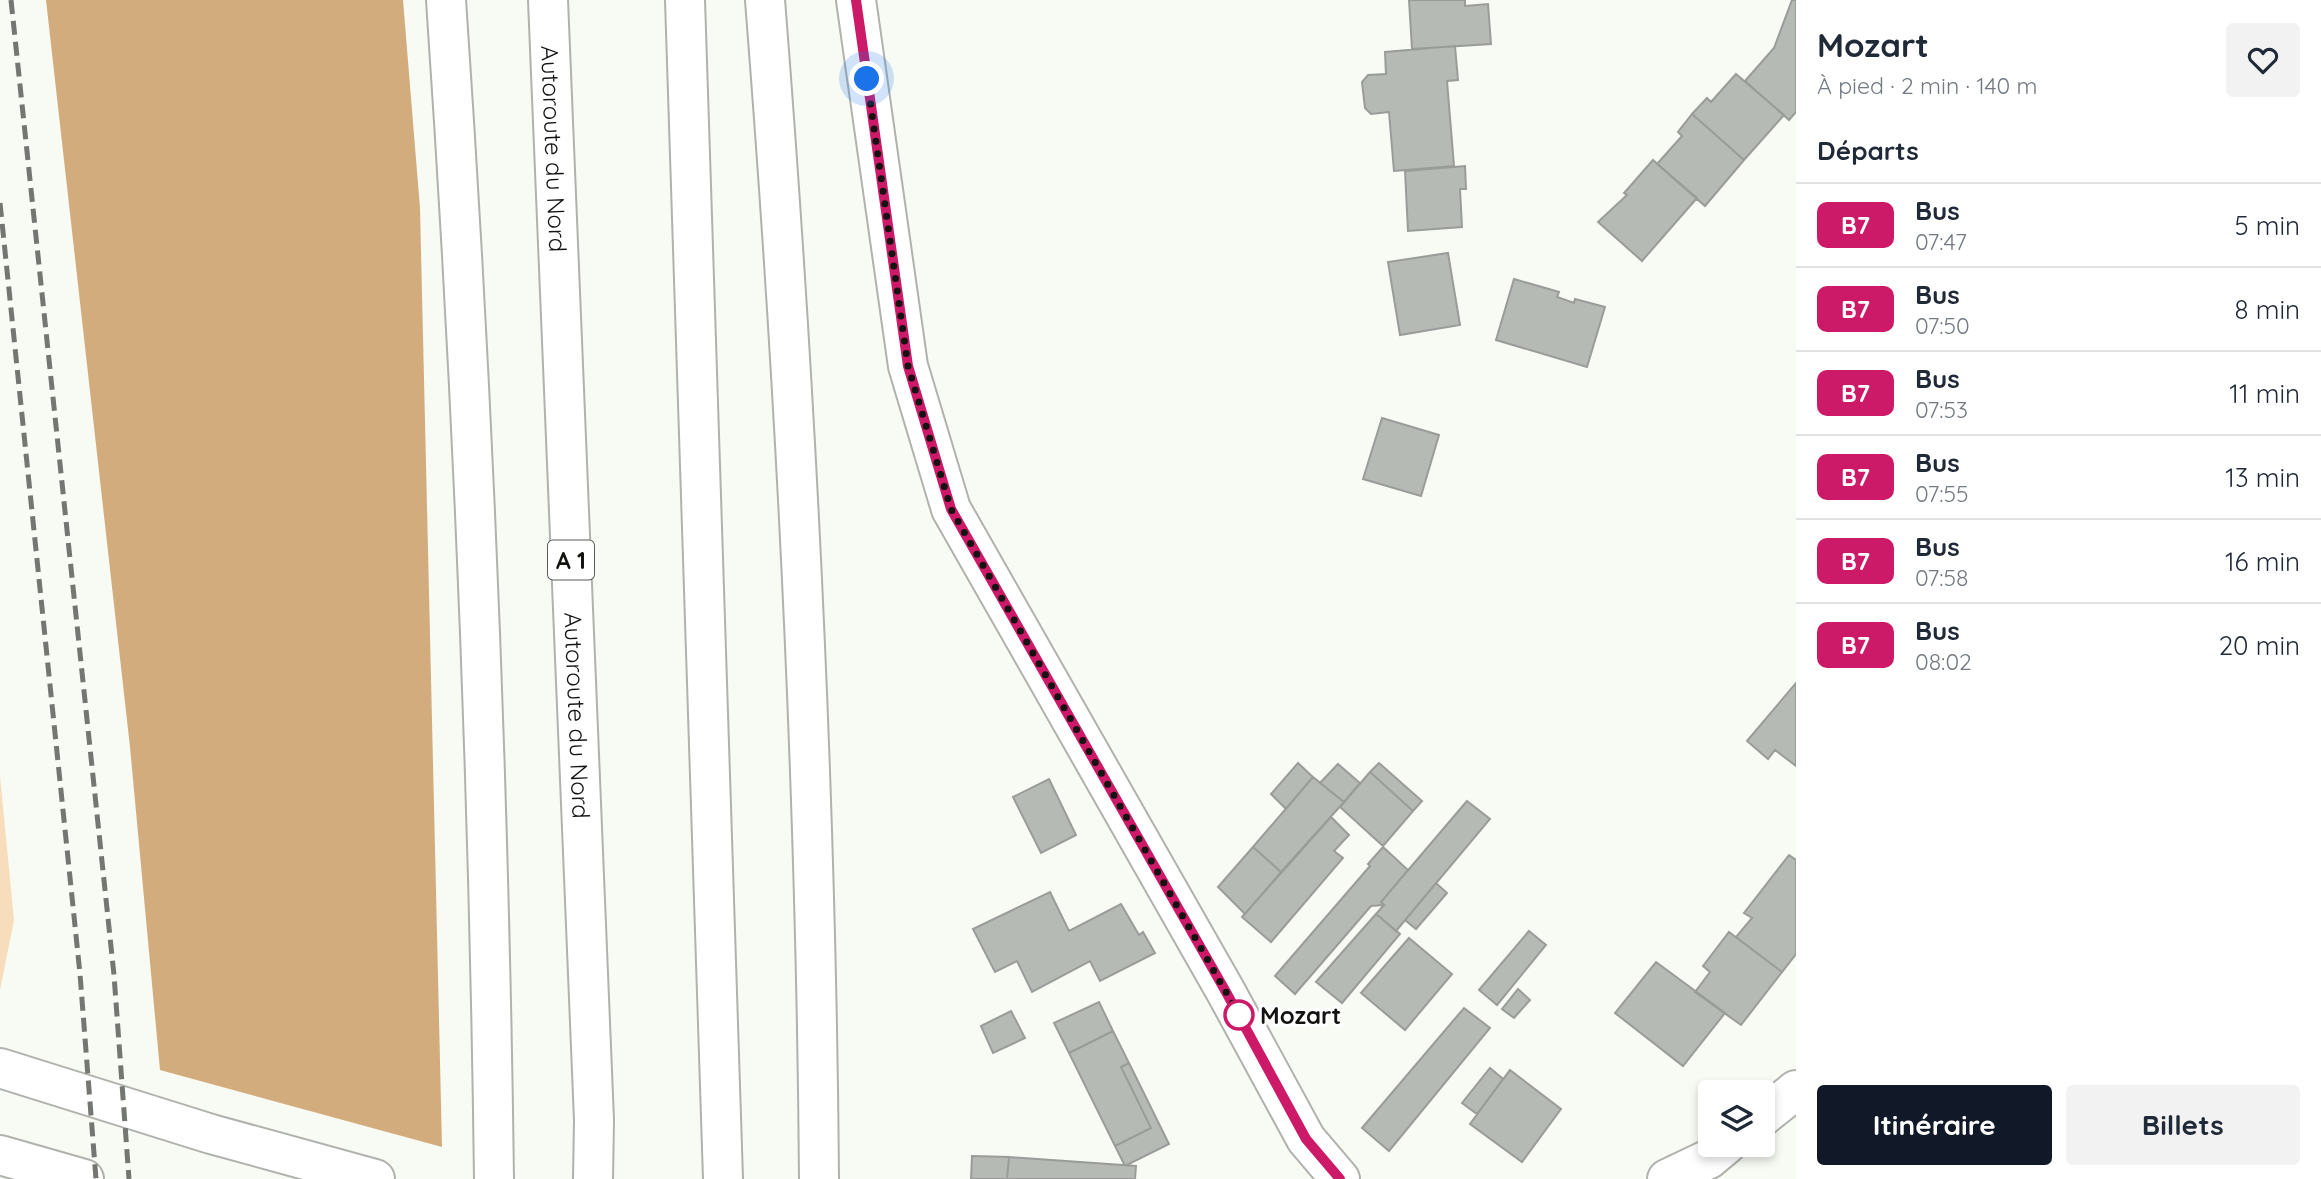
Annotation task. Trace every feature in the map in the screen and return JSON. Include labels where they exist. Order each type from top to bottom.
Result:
[{"type":"main road","points":[[446,0],[461,217],[481,640],[494,1179]]},
{"type":"main road","name":"Autoroute du Nord","points":[[548,0],[594,1120],[593,1179]]},
{"type":"main road","points":[[685,0],[723,1170]]},
{"type":"main road","points":[[765,0],[789,309],[818,964],[819,1179]]},
{"type":"main road","points":[[856,0],[908,366],[951,509],[1226,992],[1306,1139],[1340,1179]]},
{"type":"main road","points":[[0,1068],[211,1134],[375,1179]]},
{"type":"main road","points":[[1775,1107],[1796,1090]]},
{"type":"main road","points":[[1306,1139],[1309,1179]]},
{"type":"main road","points":[[0,1154],[83,1179]]},
{"type":"main road","points":[[1667,1179],[1711,1157]]},
{"type":"shaded area","points":[[46,0],[403,0],[420,208],[442,1147],[160,1070],[130,747]]},
{"type":"shaded area","points":[[0,776],[14,920],[0,990]]},
{"type":"building","points":[[1409,0],[1465,0],[1465,6],[1488,4],[1491,44],[1412,49]]},
{"type":"building","points":[[1792,0],[1796,0],[1796,112],[1789,120],[1745,81],[1774,48]]},
{"type":"building","points":[[1455,46],[1458,80],[1447,81],[1454,166],[1394,171],[1389,112],[1371,114],[1365,108],[1362,82],[1368,75],[1386,74],[1385,52]]},
{"type":"building","points":[[1736,74],[1784,115],[1744,160],[1692,114],[1707,98],[1711,102]]},
{"type":"building","points":[[1692,114],[1744,160],[1705,206],[1657,164],[1682,136],[1678,132]]},
{"type":"building","points":[[1653,160],[1697,198],[1642,261],[1598,222],[1627,195],[1624,193]]},
{"type":"building","points":[[1465,166],[1466,189],[1460,189],[1462,227],[1408,231],[1405,171]]},
{"type":"building","points":[[1448,253],[1460,325],[1400,335],[1388,262]]},
{"type":"building","points":[[1514,279],[1559,292],[1557,297],[1574,303],[1575,299],[1605,307],[1587,367],[1496,340]]},
{"type":"building","points":[[1382,418],[1439,435],[1421,496],[1363,479]]},
{"type":"building","points":[[1796,683],[1796,766],[1775,750],[1768,759],[1747,741]]},
{"type":"building","points":[[1298,763],[1313,777],[1286,809],[1271,794]]},
{"type":"building","points":[[1379,763],[1422,801],[1413,811],[1370,772]]},
{"type":"building","points":[[1338,764],[1360,783],[1344,802],[1320,783]]},
{"type":"building","points":[[1370,772],[1413,811],[1383,846],[1340,807]]},
{"type":"building","points":[[1313,777],[1344,802],[1281,872],[1253,847]]},
{"type":"building","points":[[1049,779],[1076,835],[1041,853],[1013,797]]},
{"type":"building","points":[[1467,801],[1490,819],[1396,931],[1376,914],[1384,905],[1381,902]]},
{"type":"building","points":[[1331,817],[1349,835],[1334,851],[1343,858],[1271,942],[1242,917]]},
{"type":"building","points":[[1253,847],[1281,872],[1245,914],[1218,887]]},
{"type":"building","points":[[1383,847],[1408,870],[1381,902],[1384,905],[1371,906],[1295,994],[1275,976],[1370,866],[1368,864]]},
{"type":"building","points":[[1789,855],[1796,860],[1796,954],[1782,972],[1736,937],[1752,918],[1744,913]]},
{"type":"building","points":[[1436,883],[1447,893],[1416,929],[1405,920]]},
{"type":"building","points":[[1050,892],[1069,931],[1121,904],[1139,935],[1143,932],[1155,953],[1100,981],[1090,961],[1032,992],[1017,961],[995,972],[973,929]]},
{"type":"building","points":[[1376,914],[1400,934],[1342,1003],[1316,982]]},
{"type":"building","points":[[1529,931],[1546,945],[1497,1005],[1479,990]]},
{"type":"building","points":[[1729,932],[1782,972],[1741,1025],[1695,992],[1710,972],[1703,966]]},
{"type":"building","points":[[1409,938],[1452,974],[1405,1030],[1361,993]]},
{"type":"building","points":[[1656,962],[1725,1013],[1683,1066],[1615,1013]]},
{"type":"building","points":[[1518,989],[1530,1000],[1514,1018],[1502,1009]]},
{"type":"building","points":[[1099,1002],[1113,1031],[1069,1053],[1054,1023]]},
{"type":"building","points":[[1464,1008],[1490,1028],[1389,1151],[1362,1128]]},
{"type":"building","points":[[1011,1011],[1025,1038],[993,1053],[981,1026]]},
{"type":"building","points":[[1113,1031],[1129,1063],[1121,1067],[1151,1128],[1115,1146],[1069,1053]]},
{"type":"building","points":[[1129,1063],[1169,1144],[1125,1166],[1115,1146],[1151,1128],[1121,1067]]},
{"type":"building","points":[[1490,1068],[1503,1079],[1477,1114],[1462,1103]]},
{"type":"building","points":[[1510,1070],[1561,1109],[1522,1162],[1470,1124]]},
{"type":"building","points":[[972,1156],[1009,1157],[1007,1179],[971,1179]]},
{"type":"building","points":[[1009,1157],[1136,1166],[1135,1179],[1007,1179]]},
{"type":"railway","points":[[11,0],[114,975],[129,1179]]},
{"type":"railway","points":[[0,203],[80,974],[96,1179]]},
{"type":"bus line","name":"B7","points":[[856,0],[908,366],[951,509],[1226,992],[1306,1139],[1340,1179]]},
{"type":"place","name":"Mozart","points":[[1239,1015]]},
{"type":"route","points":[[867,79],[908,366],[951,509],[1240,1017],[1239,1015]]}]
